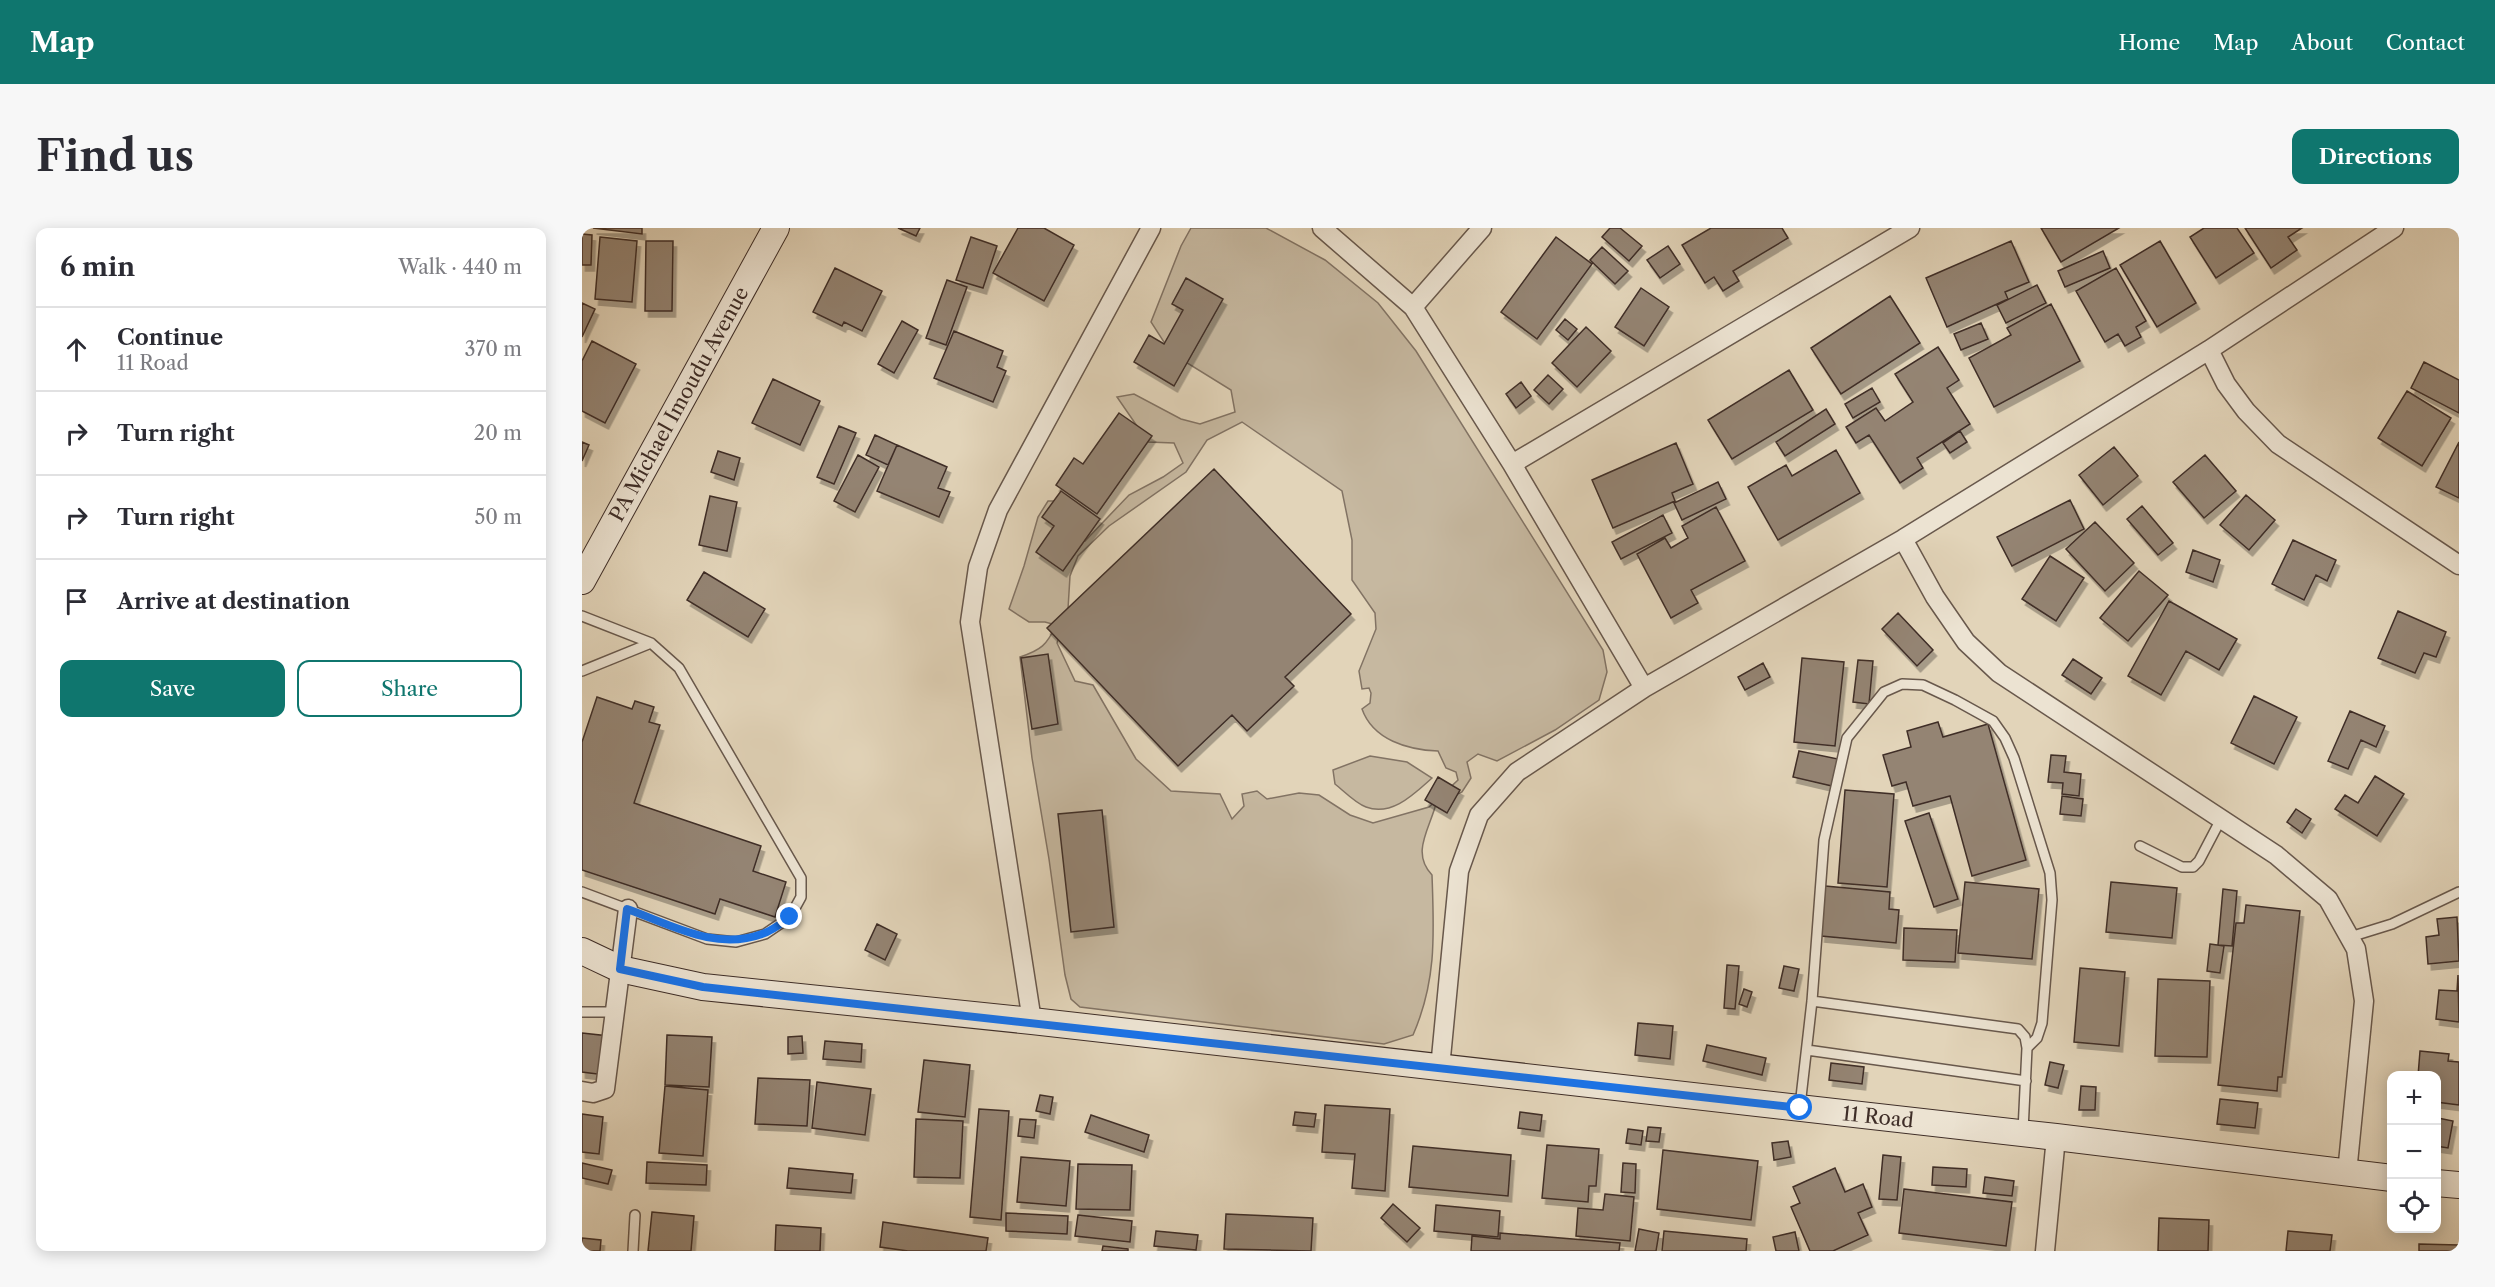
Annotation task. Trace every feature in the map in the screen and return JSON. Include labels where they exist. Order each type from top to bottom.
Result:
[{"type":"street","name":"PA Michael Imoudu Avenue","points":[[582,581],[776,228]]},
{"type":"street","points":[[1032,1021],[970,622],[976,578],[998,510],[1151,228]]},
{"type":"street","points":[[1322,228],[1413,307],[1512,464],[1644,688]]},
{"type":"street","points":[[1413,307],[1482,228]]},
{"type":"street","points":[[1512,464],[1910,228]]},
{"type":"street","points":[[1440,1068],[1460,871],[1479,816],[1517,772],[1644,688],[1903,539],[2209,351],[2394,228]]},
{"type":"street","points":[[2209,351],[2226,384],[2246,411],[2278,444],[2459,565]]},
{"type":"street","points":[[1903,539],[1935,597],[1966,642],[1999,674],[2276,855],[2328,899],[2356,949],[2364,1001],[2347,1173]]},
{"type":"street","points":[[582,1091],[593,1093],[605,1089],[627,909]]},
{"type":"street","name":"11 Road","points":[[582,951],[620,969],[703,987],[1032,1021],[2023,1133],[2387,1178]]},
{"type":"street","points":[[2045,1251],[2056,1137]]},
{"type":"street","points":[[2441,1183],[2459,1185]]},
{"type":"lane","points":[[582,616],[651,643],[679,668],[770,821],[801,878],[801,897],[790,917],[765,934],[736,942],[707,939],[582,892]]},
{"type":"lane","points":[[582,671],[651,643]]},
{"type":"lane","points":[[1800,1108],[1812,1001],[1824,840],[1847,738],[1884,692],[1902,684],[1923,685],[1993,722],[2005,738],[2014,758],[2050,873],[2052,900],[2042,1023],[2037,1038],[2027,1048]]},
{"type":"lane","points":[[2140,846],[2182,867],[2193,867],[2199,861],[2221,819]]},
{"type":"lane","points":[[2350,937],[2392,924],[2459,892]]},
{"type":"lane","points":[[1812,1001],[2018,1029],[2025,1037],[2027,1048],[2023,1133]]},
{"type":"lane","points":[[582,1012],[614,1011]]},
{"type":"lane","points":[[1807,1050],[2026,1081]]},
{"type":"lane","points":[[633,1251],[635,1215]]},
{"type":"shaded area","points":[[1191,228],[1266,228],[1325,260],[1378,303],[1416,351],[1603,650],[1607,672],[1599,700],[1555,730],[1497,761],[1478,754],[1467,762],[1471,778],[1462,792],[1436,804],[1422,850],[1426,867],[1432,875],[1433,896],[1432,956],[1426,995],[1413,1035],[1384,1044],[1080,1007],[1071,999],[1065,975],[1032,758],[1020,657],[1042,646],[1056,625],[1029,622],[1009,609],[1038,517],[1048,501],[1068,501],[1075,535],[1085,541],[1129,495],[1163,477],[1183,463],[1174,443],[1148,442],[1117,397],[1134,394],[1181,419],[1200,424],[1235,412],[1231,390],[1171,353],[1151,322],[1181,246]],"holes":[[[1242,422],[1342,491],[1352,540],[1352,580],[1375,613],[1376,629],[1359,671],[1362,689],[1369,688],[1371,693],[1370,703],[1362,709],[1367,720],[1383,736],[1404,745],[1438,751],[1446,768],[1456,772],[1458,780],[1429,807],[1373,823],[1350,815],[1319,795],[1299,793],[1267,799],[1257,791],[1242,794],[1244,806],[1232,819],[1220,794],[1171,791],[1136,759],[1093,685],[1075,681],[1057,643],[1068,609],[1070,576],[1078,556],[1109,526],[1186,472],[1207,440]]]},
{"type":"shaded area","points":[[1370,756],[1407,762],[1432,778],[1411,796],[1394,806],[1385,809],[1366,807],[1335,784],[1333,770]]},
{"type":"building","points":[[593,228],[642,228],[642,234]]},
{"type":"building","points":[[898,228],[920,228],[916,236]]},
{"type":"building","points":[[1018,228],[1044,228],[1074,245],[1044,301],[993,273]]},
{"type":"building","points":[[1610,228],[1620,228],[1642,246],[1629,261],[1602,237]]},
{"type":"building","points":[[1711,228],[1782,228],[1788,238],[1733,271],[1739,281],[1723,291],[1714,277],[1705,283],[1682,245]]},
{"type":"building","points":[[2041,228],[2119,228],[2061,262]]},
{"type":"building","points":[[2204,228],[2237,228],[2254,253],[2216,278],[2190,237]]},
{"type":"building","points":[[2245,228],[2302,228],[2288,237],[2297,250],[2271,268]]},
{"type":"building","points":[[582,234],[592,235],[591,265],[582,265]]},
{"type":"building","points":[[600,237],[637,241],[632,302],[595,299]]},
{"type":"building","points":[[971,237],[997,246],[983,288],[956,280]]},
{"type":"building","points":[[1556,237],[1592,264],[1537,339],[1501,312]]},
{"type":"building","points":[[646,241],[673,241],[672,311],[645,311]]},
{"type":"building","points":[[2011,241],[2029,282],[2005,292],[2008,299],[1947,327],[1926,278]]},
{"type":"building","points":[[2160,241],[2196,303],[2157,327],[2120,265]]},
{"type":"building","points":[[1668,246],[1680,264],[1660,278],[1647,260]]},
{"type":"building","points":[[1602,247],[1628,271],[1615,284],[1590,260]]},
{"type":"building","points":[[2103,251],[2110,268],[2065,287],[2058,271]]},
{"type":"building","points":[[835,268],[882,291],[862,331],[844,322],[842,326],[813,312]]},
{"type":"building","points":[[2116,268],[2146,321],[2136,327],[2141,337],[2125,346],[2118,334],[2105,342],[2076,291]]},
{"type":"building","points":[[1186,278],[1223,299],[1174,386],[1134,362],[1149,335],[1164,344],[1183,310],[1172,304]]},
{"type":"building","points":[[947,280],[967,287],[946,345],[926,338]]},
{"type":"building","points":[[2037,285],[2046,303],[2006,323],[1997,305]]},
{"type":"building","points":[[1641,288],[1669,307],[1644,346],[1615,327]]},
{"type":"building","points":[[1890,296],[1920,343],[1841,394],[1811,348]]},
{"type":"building","points":[[582,303],[595,309],[582,337]]},
{"type":"building","points":[[2051,304],[2080,361],[1994,407],[1969,358],[2011,335],[2007,328]]},
{"type":"building","points":[[1565,319],[1577,329],[1568,340],[1556,330]]},
{"type":"building","points":[[902,321],[918,330],[894,373],[878,364]]},
{"type":"building","points":[[1981,323],[1988,339],[1961,350],[1954,334]]},
{"type":"building","points":[[1586,327],[1611,351],[1577,387],[1552,363]]},
{"type":"building","points":[[954,331],[1003,351],[997,367],[1006,371],[993,402],[934,378]]},
{"type":"building","points":[[592,341],[636,364],[605,423],[582,411],[582,361]]},
{"type":"building","points":[[1938,347],[1959,380],[1947,388],[1970,424],[1917,458],[1923,468],[1900,483],[1869,435],[1856,443],[1846,427],[1876,408],[1885,421],[1913,402],[1895,374]]},
{"type":"building","points":[[2424,362],[2459,380],[2459,413],[2411,388]]},
{"type":"building","points":[[1789,370],[1813,410],[1732,459],[1708,420]]},
{"type":"building","points":[[1548,375],[1563,389],[1549,404],[1534,390]]},
{"type":"building","points":[[773,379],[820,401],[800,445],[752,423]]},
{"type":"building","points":[[1521,382],[1531,396],[1516,408],[1506,394]]},
{"type":"building","points":[[1872,388],[1880,402],[1853,418],[1845,404]]},
{"type":"building","points":[[2407,391],[2451,418],[2422,466],[2378,438]]},
{"type":"building","points":[[1826,409],[1835,424],[1785,456],[1776,442]]},
{"type":"building","points":[[1119,413],[1152,436],[1097,514],[1056,485],[1074,458],[1083,464]]},
{"type":"building","points":[[839,426],[856,433],[834,484],[817,477]]},
{"type":"building","points":[[1960,431],[1967,442],[1950,453],[1943,443]]},
{"type":"building","points":[[875,435],[897,445],[888,465],[866,455]]},
{"type":"building","points":[[582,442],[589,445],[582,461]]},
{"type":"building","points":[[2459,442],[2459,498],[2436,487]]},
{"type":"building","points":[[1676,443],[1693,484],[1672,493],[1675,501],[1613,528],[1592,480]]},
{"type":"building","points":[[897,445],[947,467],[938,488],[950,492],[939,517],[877,491]]},
{"type":"building","points":[[2114,447],[2138,476],[2103,505],[2079,475]]},
{"type":"building","points":[[1836,450],[1860,493],[1778,540],[1748,487],[1786,465],[1792,476]]},
{"type":"building","points":[[718,451],[740,458],[734,480],[711,472]]},
{"type":"building","points":[[858,455],[879,467],[855,512],[834,501]]},
{"type":"building","points":[[2205,455],[2236,491],[2204,518],[2173,482]]},
{"type":"building","points":[[1214,469],[1351,614],[1285,677],[1294,686],[1247,731],[1232,715],[1178,766],[1047,628]]},
{"type":"building","points":[[1718,482],[1726,499],[1682,520],[1674,503]]},
{"type":"building","points":[[1061,491],[1100,519],[1063,571],[1036,552],[1054,526],[1042,517]]},
{"type":"building","points":[[2246,495],[2275,520],[2249,550],[2220,525]]},
{"type":"building","points":[[710,496],[737,502],[727,551],[699,545]]},
{"type":"building","points":[[2070,500],[2084,529],[2012,566],[1997,537]]},
{"type":"building","points":[[2142,506],[2173,543],[2158,555],[2127,519]]},
{"type":"building","points":[[1716,507],[1745,561],[1691,590],[1698,603],[1671,618],[1637,554],[1665,538],[1671,548],[1688,538],[1682,526]]},
{"type":"building","points":[[1663,515],[1672,533],[1621,559],[1612,542]]},
{"type":"building","points":[[2095,522],[2134,563],[2105,591],[2066,549]]},
{"type":"building","points":[[2293,540],[2336,560],[2327,581],[2316,575],[2304,600],[2272,584]]},
{"type":"building","points":[[2193,550],[2220,560],[2213,582],[2186,572]]},
{"type":"building","points":[[2050,556],[2084,578],[2056,621],[2022,599]]},
{"type":"building","points":[[2139,571],[2168,595],[2128,641],[2100,618]]},
{"type":"building","points":[[704,572],[765,609],[748,637],[687,600]]},
{"type":"building","points":[[2169,601],[2237,639],[2219,670],[2186,651],[2161,695],[2128,676]]},
{"type":"building","points":[[2398,611],[2446,632],[2436,657],[2424,653],[2415,673],[2378,658]]},
{"type":"building","points":[[1898,613],[1933,650],[1917,666],[1882,629]]},
{"type":"building","points":[[1048,654],[1058,724],[1032,729],[1021,658]]},
{"type":"building","points":[[1802,658],[1844,662],[1835,746],[1794,742]]},
{"type":"building","points":[[2073,659],[2102,678],[2091,694],[2062,675]]},
{"type":"building","points":[[1858,660],[1873,661],[1869,704],[1853,702]]},
{"type":"building","points":[[1763,663],[1770,677],[1745,690],[1738,677]]},
{"type":"building","points":[[2254,696],[2297,717],[2274,764],[2231,743]]},
{"type":"building","points":[[597,697],[632,709],[635,701],[654,707],[649,722],[660,725],[634,803],[761,846],[753,871],[786,882],[775,917],[720,899],[715,914],[582,870],[582,742]]},
{"type":"building","points":[[2350,711],[2385,726],[2376,747],[2361,740],[2348,769],[2328,761]]},
{"type":"building","points":[[1938,722],[1943,737],[1988,724],[2026,860],[1972,876],[1950,796],[1913,806],[1906,782],[1892,786],[1883,755],[1911,747],[1907,731]]},
{"type":"building","points":[[1799,751],[1838,759],[1832,786],[1793,777]]},
{"type":"building","points":[[2051,755],[2066,756],[2064,772],[2081,774],[2079,796],[2062,794],[2063,783],[2048,782]]},
{"type":"building","points":[[2375,776],[2404,794],[2377,836],[2335,809],[2345,795],[2358,803]]},
{"type":"building","points":[[1438,777],[1460,790],[1447,813],[1425,800]]},
{"type":"building","points":[[1845,790],[1894,794],[1887,887],[1838,883]]},
{"type":"building","points":[[2062,796],[2083,799],[2081,816],[2060,814]]},
{"type":"building","points":[[2296,809],[2311,819],[2302,833],[2287,822]]},
{"type":"building","points":[[1102,810],[1114,927],[1071,932],[1058,814]]},
{"type":"building","points":[[1929,813],[1958,899],[1934,907],[1905,821]]},
{"type":"building","points":[[1965,882],[2039,889],[2032,959],[1958,953]]},
{"type":"building","points":[[2111,882],[2177,888],[2172,938],[2106,932]]},
{"type":"building","points":[[1825,886],[1890,892],[1889,909],[1899,910],[1896,943],[1821,936]]},
{"type":"building","points":[[2223,889],[2237,891],[2232,946],[2218,945]]},
{"type":"building","points":[[2246,905],[2300,911],[2282,1077],[2278,1077],[2277,1091],[2218,1085],[2236,923],[2244,923]]},
{"type":"building","points":[[2457,917],[2459,961],[2428,964],[2426,937],[2439,935],[2437,919]]},
{"type":"building","points":[[877,924],[897,934],[885,960],[865,950]]},
{"type":"building","points":[[1904,928],[1957,930],[1955,962],[1903,960]]},
{"type":"building","points":[[2210,944],[2224,946],[2220,973],[2207,971]]},
{"type":"building","points":[[1727,965],[1739,966],[1735,1009],[1724,1008]]},
{"type":"building","points":[[1784,966],[1799,969],[1794,991],[1779,988]]},
{"type":"building","points":[[2080,968],[2125,972],[2119,1046],[2074,1042]]},
{"type":"building","points":[[2458,975],[2459,1022],[2436,1019],[2439,990],[2457,991]]},
{"type":"building","points":[[2158,979],[2210,981],[2207,1057],[2155,1056]]},
{"type":"building","points":[[1744,989],[1752,992],[1747,1007],[1739,1004]]},
{"type":"building","points":[[1638,1023],[1673,1026],[1670,1059],[1635,1055]]},
{"type":"building","points":[[582,1033],[609,1036],[605,1075],[582,1072]]},
{"type":"building","points":[[667,1035],[712,1037],[709,1087],[665,1085]]},
{"type":"building","points":[[802,1036],[803,1053],[788,1054],[788,1037]]},
{"type":"building","points":[[825,1041],[862,1044],[861,1062],[823,1059]]},
{"type":"building","points":[[1707,1045],[1766,1058],[1762,1075],[1703,1061]]},
{"type":"building","points":[[2420,1051],[2449,1054],[2448,1061],[2459,1062],[2459,1105],[2441,1103],[2441,1071],[2418,1071]]},
{"type":"building","points":[[924,1060],[970,1065],[965,1117],[918,1112]]},
{"type":"building","points":[[2050,1062],[2064,1065],[2058,1088],[2045,1085]]},
{"type":"building","points":[[1831,1063],[1864,1067],[1862,1084],[1829,1080]]},
{"type":"building","points":[[758,1078],[810,1080],[807,1126],[755,1124]]},
{"type":"building","points":[[817,1082],[871,1089],[865,1135],[812,1128]]},
{"type":"building","points":[[665,1086],[708,1090],[703,1156],[659,1153]]},
{"type":"building","points":[[2081,1086],[2096,1087],[2095,1110],[2079,1110]]},
{"type":"building","points":[[1040,1095],[1053,1097],[1050,1114],[1036,1111]]},
{"type":"building","points":[[2220,1099],[2258,1103],[2255,1128],[2217,1124]]},
{"type":"building","points":[[1325,1105],[1390,1109],[1385,1191],[1352,1188],[1355,1154],[1322,1152]]},
{"type":"building","points":[[979,1109],[1009,1111],[1001,1220],[970,1217]]},
{"type":"building","points":[[1295,1112],[1316,1114],[1314,1127],[1293,1125]]},
{"type":"building","points":[[1520,1112],[1542,1115],[1540,1131],[1518,1128]]},
{"type":"building","points":[[582,1114],[603,1117],[599,1154],[582,1152]]},
{"type":"building","points":[[1091,1115],[1149,1135],[1144,1152],[1085,1132]]},
{"type":"building","points":[[916,1119],[963,1121],[960,1178],[914,1177]]},
{"type":"building","points":[[1020,1119],[1036,1120],[1034,1138],[1018,1136]]},
{"type":"building","points":[[2441,1119],[2453,1121],[2448,1148],[2441,1147]]},
{"type":"building","points":[[1648,1127],[1661,1128],[1659,1142],[1646,1141]]},
{"type":"building","points":[[1628,1129],[1643,1131],[1641,1145],[1626,1143]]},
{"type":"building","points":[[1788,1141],[1791,1157],[1774,1160],[1772,1143]]},
{"type":"building","points":[[1547,1145],[1599,1149],[1596,1186],[1589,1186],[1588,1202],[1542,1198]]},
{"type":"building","points":[[1413,1146],[1511,1155],[1508,1196],[1409,1187]]},
{"type":"building","points":[[1663,1150],[1758,1161],[1751,1220],[1657,1209]]},
{"type":"building","points":[[1883,1155],[1901,1157],[1897,1200],[1879,1199]]},
{"type":"building","points":[[1021,1157],[1070,1161],[1066,1206],[1017,1202]]},
{"type":"building","points":[[647,1162],[707,1165],[706,1185],[646,1183]]},
{"type":"building","points":[[582,1163],[612,1170],[608,1184],[582,1178]]},
{"type":"building","points":[[1623,1163],[1636,1164],[1635,1193],[1621,1192]]},
{"type":"building","points":[[1078,1164],[1132,1165],[1130,1210],[1076,1209]]},
{"type":"building","points":[[1933,1167],[1967,1169],[1966,1187],[1932,1185]]},
{"type":"building","points":[[789,1168],[853,1174],[851,1193],[787,1188]]},
{"type":"building","points":[[1835,1168],[1845,1192],[1863,1184],[1872,1207],[1858,1213],[1868,1235],[1833,1251],[1810,1251],[1791,1207],[1800,1203],[1793,1187]]},
{"type":"building","points":[[1985,1177],[2014,1181],[2012,1196],[1983,1193]]},
{"type":"building","points":[[1904,1189],[2012,1202],[2006,1246],[1899,1233]]},
{"type":"building","points":[[1605,1194],[1634,1197],[1630,1241],[1576,1236],[1578,1208],[1603,1210]]},
{"type":"building","points":[[1393,1204],[1420,1228],[1407,1242],[1381,1218]]},
{"type":"building","points":[[1436,1205],[1500,1211],[1498,1237],[1434,1231]]},
{"type":"building","points":[[652,1212],[694,1216],[691,1251],[648,1251]]},
{"type":"building","points":[[1006,1213],[1068,1216],[1067,1234],[1006,1231]]},
{"type":"building","points":[[1226,1214],[1313,1218],[1311,1251],[1224,1249]]},
{"type":"building","points":[[1078,1215],[1132,1221],[1130,1242],[1075,1236]]},
{"type":"building","points":[[2159,1218],[2209,1220],[2208,1251],[2158,1251]]},
{"type":"building","points":[[883,1222],[988,1238],[986,1251],[908,1251],[880,1247]]},
{"type":"building","points":[[776,1225],[821,1228],[820,1251],[775,1251]]},
{"type":"building","points":[[1639,1229],[1659,1233],[1656,1251],[1635,1251]]},
{"type":"building","points":[[1156,1231],[1198,1235],[1196,1250],[1154,1246]]},
{"type":"building","points":[[1664,1231],[1747,1239],[1746,1251],[1662,1251]]},
{"type":"building","points":[[2288,1231],[2332,1235],[2330,1251],[2286,1251]]},
{"type":"building","points":[[1795,1232],[1799,1251],[1776,1251],[1773,1237]]},
{"type":"building","points":[[1500,1233],[1620,1243],[1619,1251],[1471,1251],[1472,1236],[1500,1239]]},
{"type":"building","points":[[582,1238],[601,1240],[600,1251],[582,1251]]},
{"type":"building","points":[[2419,1244],[2459,1245],[2459,1251],[2419,1251]]},
{"type":"building","points":[[1103,1246],[1128,1249],[1128,1251],[1102,1251]]},
{"type":"route","points":[[790,917],[765,934],[736,942],[707,939],[627,909],[620,969],[703,987],[1032,1021],[1800,1108]]}]
